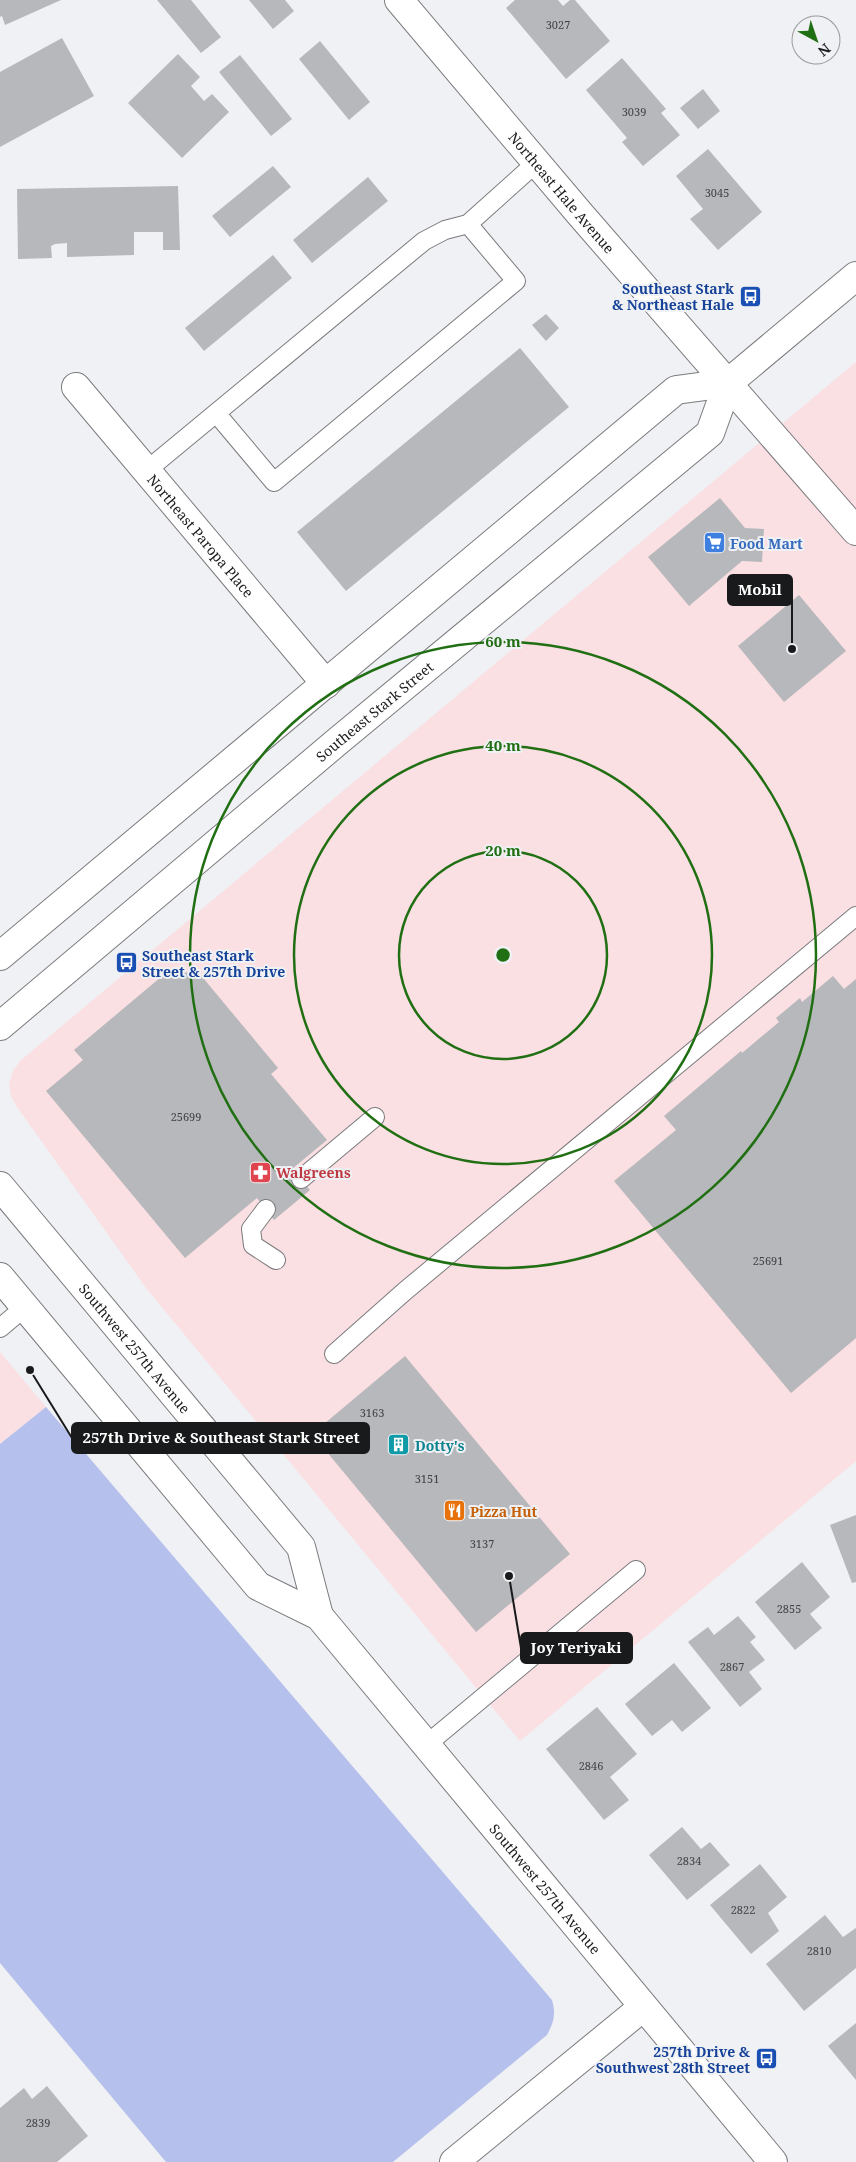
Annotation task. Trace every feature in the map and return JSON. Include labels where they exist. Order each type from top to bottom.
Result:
[{"type":"main road","name":"Northeast Hale Avenue","points":[[399,0],[536,163],[856,531]]},
{"type":"main road","points":[[0,956],[676,390],[728,383],[856,276]]},
{"type":"main road","name":"Southeast Stark Street","points":[[0,1026],[330,748],[710,433],[728,383]]},
{"type":"main road","name":"Northeast Paropa Place","points":[[76,388],[326,684]]},
{"type":"main road","name":"Southwest 257th Avenue","points":[[0,1186],[301,1547],[319,1616]]},
{"type":"main road","name":"Southwest 257th Avenue","points":[[0,1277],[258,1586],[319,1616],[773,2162]]},
{"type":"main road","points":[[454,2162],[643,2007]]},
{"type":"lane","points":[[146,472],[424,240],[445,230],[468,224],[536,163]]},
{"type":"lane","points":[[216,413],[274,482],[516,281],[468,224]]},
{"type":"lane","points":[[334,1354],[405,1291],[856,916]]},
{"type":"lane","points":[[301,1179],[374,1117]]},
{"type":"lane","points":[[266,1209],[251,1228],[253,1245],[276,1260]]},
{"type":"lane","points":[[0,1328],[25,1307]]},
{"type":"lane","points":[[426,1745],[636,1570]]},
{"type":"shaded area","points":[[856,362],[856,1461],[520,1741],[146,1288],[17,1107],[11,1096],[9,1084],[13,1071],[20,1061]]},
{"type":"shaded area","points":[[0,1352],[46,1407],[0,1444]]},
{"type":"shaded area","points":[[46,1407],[552,2000],[554,2018],[547,2035],[393,2162],[166,2162],[0,1963],[0,1444]]},
{"type":"building","points":[[0,0],[61,0],[5,25],[2,16],[0,17]]},
{"type":"building","points":[[157,0],[191,0],[221,37],[201,53]]},
{"type":"building","points":[[249,0],[285,0],[294,11],[273,29]]},
{"type":"building","points":[[515,0],[558,0],[563,6],[570,0],[575,0],[610,41],[566,79],[506,8]]},
{"type":"building","points":[[62,38],[94,96],[0,147],[0,72]]},
{"type":"building","points":[[320,41],[370,102],[349,120],[299,59]]},
{"type":"building","points":[[178,54],[200,77],[191,86],[204,101],[212,94],[229,112],[182,158],[128,103]]},
{"type":"building","points":[[240,55],[292,119],[271,136],[219,72]]},
{"type":"building","points":[[622,58],[666,109],[661,113],[680,135],[643,166],[622,142],[627,138],[586,90]]},
{"type":"building","points":[[703,89],[720,111],[698,129],[680,108]]},
{"type":"building","points":[[708,149],[762,212],[718,250],[690,219],[703,209],[676,176]]},
{"type":"building","points":[[273,166],[291,187],[230,237],[212,216]]},
{"type":"building","points":[[368,177],[388,201],[312,263],[293,240]]},
{"type":"building","points":[[178,186],[180,250],[163,250],[163,232],[134,232],[134,255],[67,257],[67,243],[51,246],[52,258],[18,259],[17,189]]},
{"type":"building","points":[[273,255],[292,278],[204,351],[185,328]]},
{"type":"building","points":[[546,314],[559,328],[546,341],[532,325]]},
{"type":"building","points":[[520,348],[569,407],[346,591],[297,532]]},
{"type":"building","name":"Food Mart","points":[[720,498],[745,528],[764,529],[762,562],[742,561],[689,606],[648,557]]},
{"type":"building","points":[[799,595],[846,651],[784,702],[738,646]]},
{"type":"building","name":"Walgreens","points":[[167,972],[199,973],[278,1068],[271,1074],[327,1140],[292,1169],[310,1190],[274,1220],[257,1198],[185,1258],[46,1091],[83,1060],[74,1050]]},
{"type":"building","points":[[833,976],[844,989],[856,979],[856,1338],[791,1393],[614,1181],[676,1130],[664,1116],[741,1051],[742,1053],[779,1022],[776,1018],[800,998],[802,1002]]},
{"type":"building","points":[[405,1356],[570,1554],[476,1632],[312,1434]]},
{"type":"building","points":[[856,1515],[856,1582],[852,1583],[830,1525]]},
{"type":"building","points":[[802,1562],[830,1597],[810,1614],[822,1628],[795,1650],[755,1602]]},
{"type":"building","points":[[738,1616],[756,1637],[750,1642],[765,1660],[749,1672],[762,1689],[740,1707],[688,1642],[708,1627],[714,1635]]},
{"type":"building","points":[[674,1663],[711,1708],[682,1732],[672,1720],[652,1736],[625,1704]]},
{"type":"building","points":[[597,1707],[637,1754],[610,1777],[629,1800],[604,1820],[546,1749]]},
{"type":"building","points":[[682,1827],[701,1849],[710,1842],[730,1865],[687,1900],[649,1855]]},
{"type":"building","points":[[760,1864],[787,1897],[768,1913],[779,1931],[751,1954],[710,1905]]},
{"type":"building","points":[[825,1915],[843,1937],[856,1928],[856,1968],[804,2011],[766,1964]]},
{"type":"building","points":[[856,2023],[856,2080],[828,2046]]},
{"type":"building","points":[[47,2086],[88,2136],[57,2162],[0,2162],[0,2108],[24,2088],[32,2099]]},
{"type":"place","name":"Southeast Stark & Northeast Hale","points":[[750,296]]},
{"type":"place","name":"Food Mart","points":[[714,543]]},
{"type":"place","name":"Mobil","points":[[792,649]]},
{"type":"place","name":"Southeast Stark Street & 257th Drive","points":[[126,963]]},
{"type":"place","name":"Walgreens","points":[[260,1172]]},
{"type":"place","name":"257th Drive & Southeast Stark Street","points":[[30,1370]]},
{"type":"place","name":"Dotty's","points":[[399,1445]]},
{"type":"place","name":"Pizza Hut","points":[[454,1511]]},
{"type":"place","name":"Joy Teriyaki","points":[[509,1576]]},
{"type":"place","name":"257th Drive & Southwest 28th Street","points":[[766,2059]]}]
